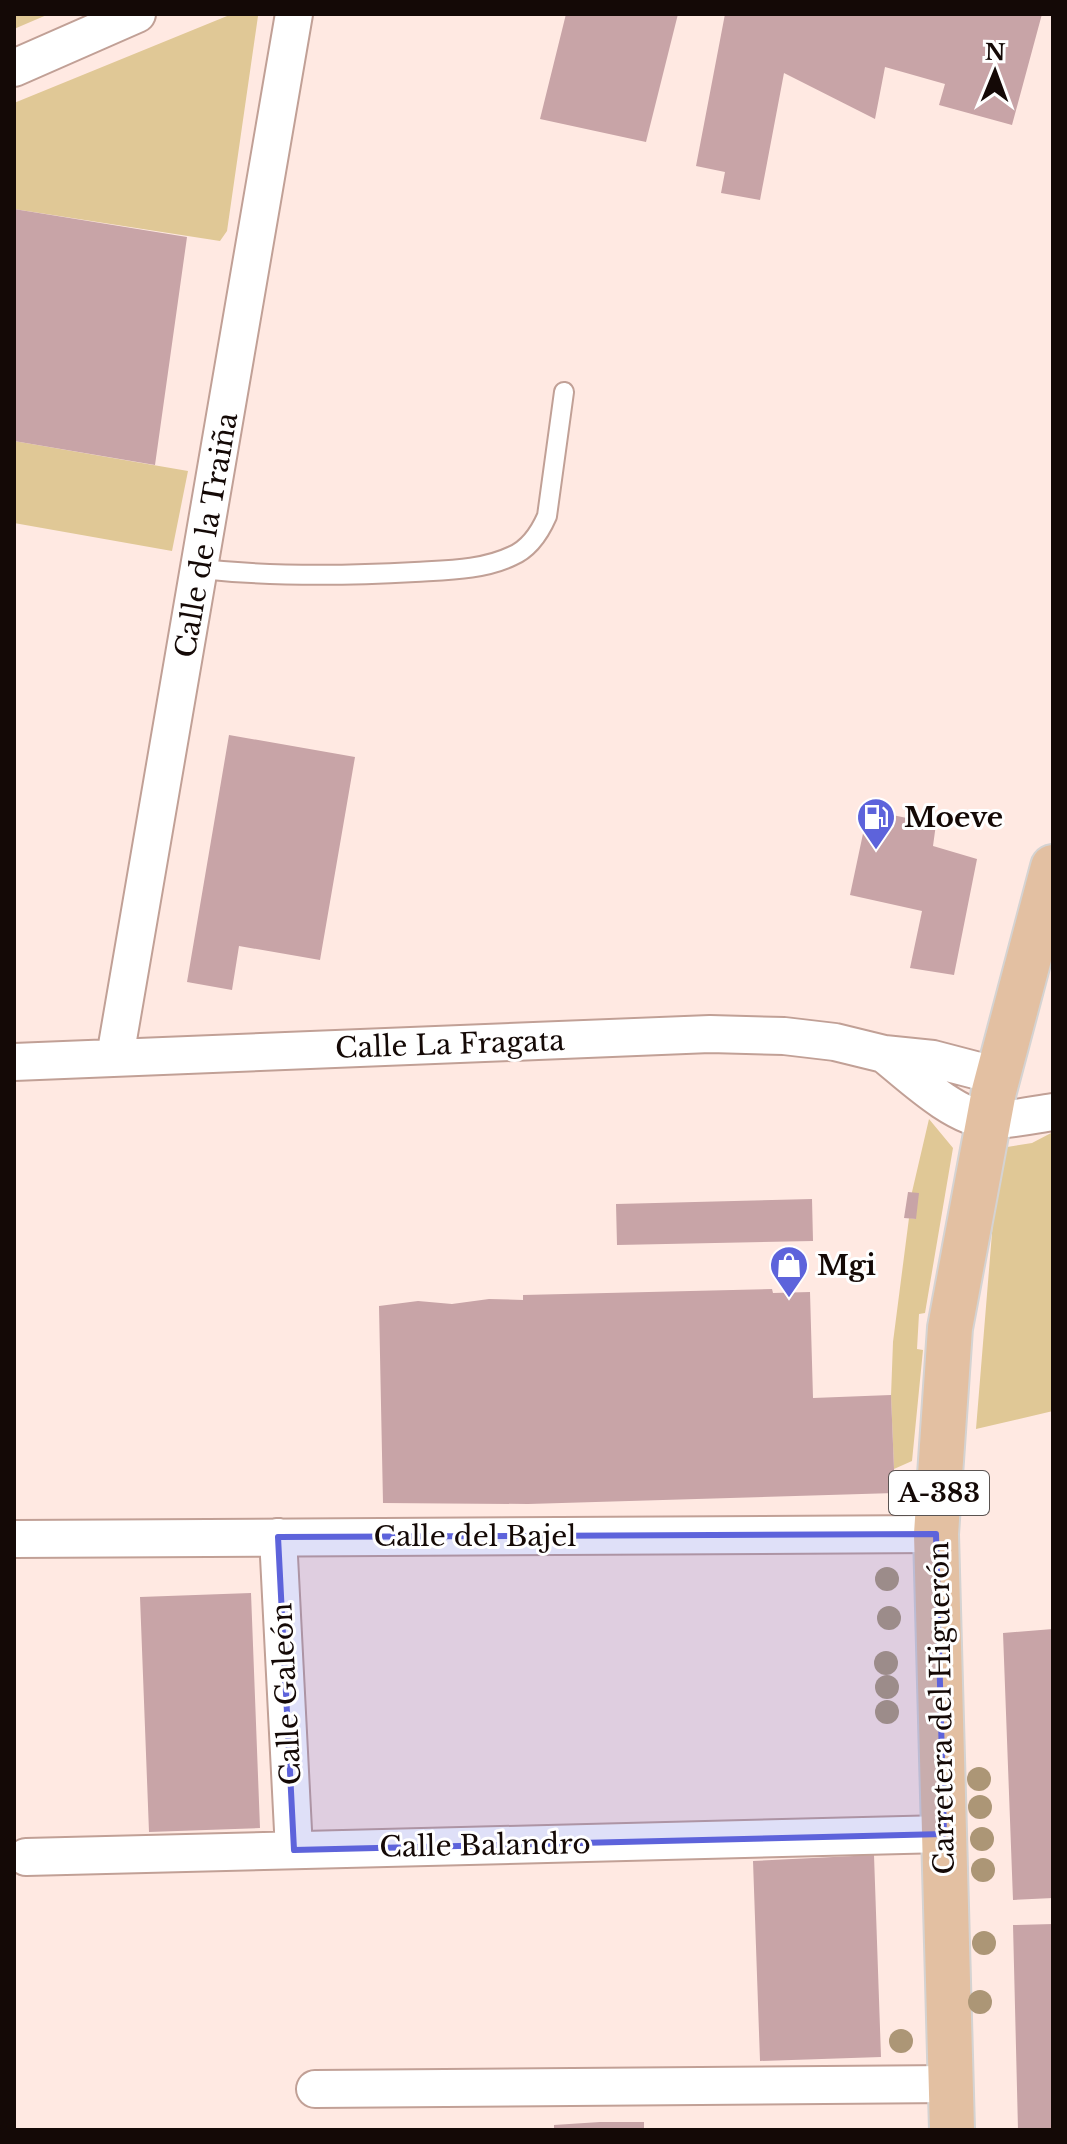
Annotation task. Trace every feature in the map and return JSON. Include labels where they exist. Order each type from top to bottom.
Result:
[{"type":"main road","name":"Carretera del Higuerón","points":[[952,2130],[936,1534],[952,1310],[998,1076],[1053,867]]},
{"type":"street","points":[[14,68],[137,14]]},
{"type":"street","name":"Calle de la Traiña","points":[[115,1057],[294,14]]},
{"type":"street","name":"Calle La Fragata","points":[[14,1062],[710,1034],[784,1036],[835,1042],[884,1054],[933,1059],[998,1076]]},
{"type":"street","name":"Calle La Fragata","points":[[884,1054],[944,1100],[970,1115],[988,1120]]},
{"type":"street","points":[[988,1120],[1053,1112]]},
{"type":"street","name":"Calle del Bajel","points":[[14,1539],[936,1534]]},
{"type":"street","name":"Calle Galeón","points":[[278,1537],[294,1850]]},
{"type":"street","name":"Calle Balandro","points":[[26,1857],[944,1834]]},
{"type":"street","points":[[315,2089],[951,2084]]},
{"type":"lane","points":[[201,569],[329,577],[483,566],[511,557],[526,548],[542,528],[547,516],[564,392]]},
{"type":"highlighted area","points":[[936,1534],[944,1834],[294,1850],[278,1537]]},
{"type":"shaded area","points":[[14,14],[49,14],[14,29]]},
{"type":"shaded area","points":[[232,14],[258,16],[227,231],[220,241],[14,209],[14,103]]},
{"type":"shaded area","points":[[14,441],[188,471],[172,551],[14,523]]},
{"type":"shaded area","points":[[929,1119],[953,1148],[925,1313],[919,1314],[917,1349],[923,1350],[912,1461],[894,1469],[891,1396],[893,1342],[909,1218],[916,1219],[912,1192]]},
{"type":"shaded area","points":[[1053,1132],[1053,1411],[976,1429],[1001,1148],[1032,1143]]},
{"type":"building","points":[[566,14],[678,14],[646,142],[540,119]]},
{"type":"building","points":[[725,14],[1042,14],[1012,125],[939,105],[945,84],[885,67],[875,119],[784,73],[760,200],[721,193],[725,172],[696,166]]},
{"type":"building","points":[[14,209],[187,237],[155,465],[14,441]]},
{"type":"building","points":[[229,735],[355,757],[320,960],[239,946],[232,990],[187,982]]},
{"type":"building","points":[[868,810],[936,824],[933,846],[977,859],[954,975],[910,968],[922,911],[850,895]]},
{"type":"building","points":[[908,1192],[919,1193],[916,1219],[904,1218]]},
{"type":"building","points":[[812,1199],[813,1241],[617,1245],[616,1204]]},
{"type":"building","points":[[772,1289],[773,1293],[810,1292],[813,1398],[891,1395],[895,1493],[528,1504],[383,1503],[379,1306],[418,1301],[452,1304],[489,1299],[523,1300],[523,1295]]},
{"type":"building","points":[[251,1593],[260,1828],[149,1832],[140,1597]]},
{"type":"building","points":[[1053,1629],[1053,1898],[1013,1900],[1003,1633]]},
{"type":"building","points":[[874,1855],[881,2057],[760,2061],[753,1861]]},
{"type":"building","points":[[1053,1924],[1053,2130],[1018,2130],[1013,1925]]},
{"type":"building","points":[[644,2122],[644,2130],[554,2130],[554,2125]]},
{"type":"place","name":"Moeve","points":[[876,851]]},
{"type":"place","name":"Mgi","points":[[789,1299]]}]
